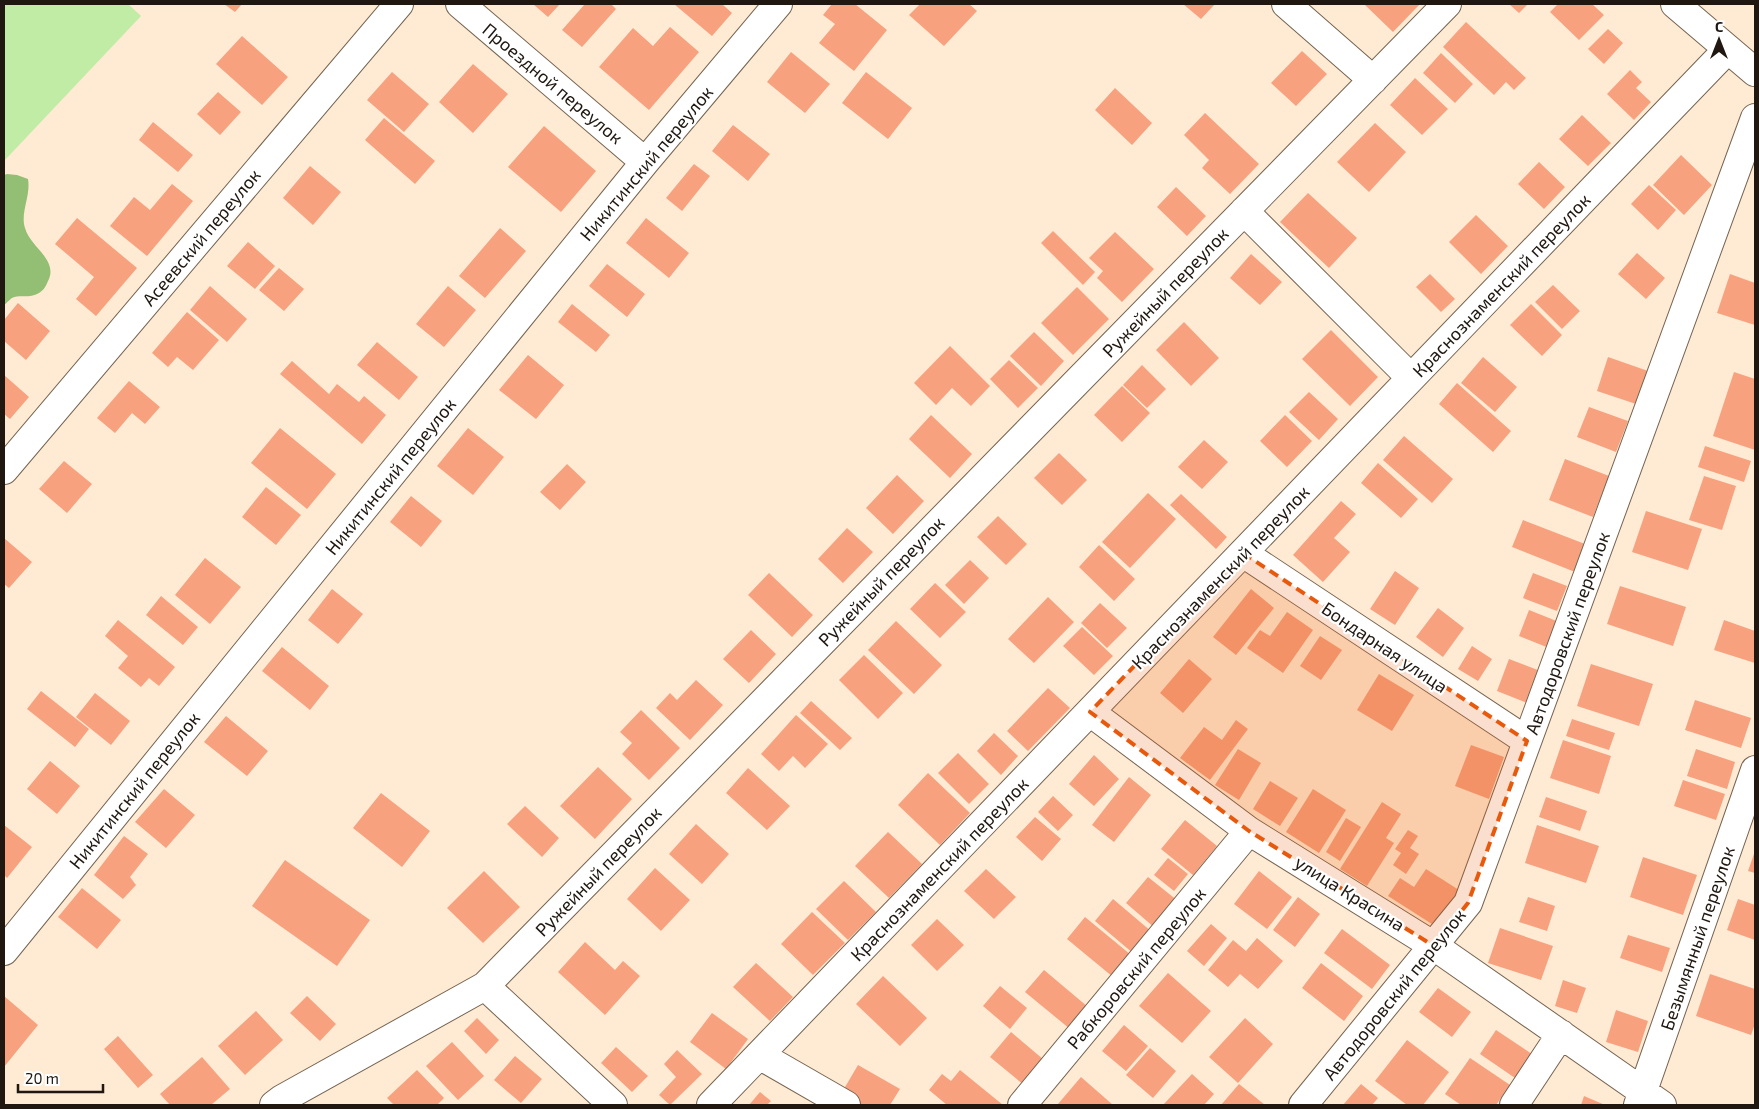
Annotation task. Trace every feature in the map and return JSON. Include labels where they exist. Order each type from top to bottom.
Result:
[{"type":"street","name":"Асеевский переулок","points":[[4,470],[399,4]]},
{"type":"street","name":"Проездной переулок","points":[[460,4],[645,162]]},
{"type":"street","name":"Никитинский переулок","points":[[4,951],[645,162],[778,4]]},
{"type":"street","points":[[1286,4],[1373,80]]},
{"type":"street","name":"Ружейный переулок","points":[[281,1103],[485,986],[1447,4]]},
{"type":"street","points":[[1675,4],[1755,72]]},
{"type":"street","name":"Краснознаменский переулок","points":[[712,1105],[1728,49]]},
{"type":"street","name":"Автодоровский переулок","points":[[1303,1105],[1468,903],[1755,118]]},
{"type":"street","points":[[1244,211],[1412,378]]},
{"type":"street","name":"Бондарная улица","points":[[1243,552],[1527,741]]},
{"type":"street","name":"улица Красина","points":[[1090,712],[1250,831],[1434,946],[1561,1034],[1648,1101]]},
{"type":"street","name":"Безымянный переулок","points":[[1648,1101],[1755,770]]},
{"type":"street","name":"Рабкоровский переулок","points":[[1022,1105],[1250,831]]},
{"type":"street","points":[[485,986],[613,1105]]},
{"type":"street","points":[[1514,1105],[1561,1034]]},
{"type":"street","points":[[759,1056],[846,1105]]},
{"type":"highlighted area","points":[[1243,553],[1527,741],[1468,903],[1434,946],[1249,831],[1090,712]]},
{"type":"green space","points":[[4,4],[128,4],[141,16],[4,161]]},
{"type":"green space","points":[[4,175],[28,179],[29,185],[24,216],[25,228],[32,241],[47,260],[50,273],[46,285],[41,292],[32,296],[15,297],[4,305]]},
{"type":"building","points":[[224,4],[242,4],[235,12]]},
{"type":"building","points":[[533,4],[560,4],[548,17]]},
{"type":"building","points":[[585,4],[611,4],[616,9],[582,47],[562,30]]},
{"type":"building","points":[[674,4],[722,4],[732,13],[712,36]]},
{"type":"building","points":[[832,4],[855,4],[887,30],[854,71],[819,43],[835,24],[823,15]]},
{"type":"building","points":[[920,4],[969,4],[977,11],[944,46],[909,15]]},
{"type":"building","points":[[1183,4],[1215,4],[1201,19]]},
{"type":"building","points":[[1364,4],[1420,4],[1393,32]]},
{"type":"building","points":[[1509,4],[1528,4],[1519,13]]},
{"type":"building","points":[[1558,4],[1592,4],[1604,15],[1579,40],[1550,12]]},
{"type":"building","points":[[1466,22],[1526,78],[1514,90],[1506,82],[1494,95],[1443,47]]},
{"type":"building","points":[[670,27],[699,52],[649,110],[599,67],[633,28],[653,46]]},
{"type":"building","points":[[1608,29],[1623,43],[1604,64],[1588,49]]},
{"type":"building","points":[[242,36],[288,77],[262,105],[216,64]]},
{"type":"building","points":[[1302,51],[1327,74],[1296,106],[1271,83]]},
{"type":"building","points":[[791,52],[830,84],[805,113],[767,82]]},
{"type":"building","points":[[1441,53],[1473,84],[1455,103],[1423,73]]},
{"type":"building","points":[[473,64],[508,94],[473,133],[439,102]]},
{"type":"building","points":[[1630,70],[1642,82],[1636,88],[1651,102],[1634,120],[1607,94]]},
{"type":"building","points":[[392,72],[429,104],[404,132],[367,100]]},
{"type":"building","points":[[866,72],[912,108],[888,139],[842,103]]},
{"type":"building","points":[[1415,78],[1448,109],[1422,135],[1390,105]]},
{"type":"building","points":[[1115,88],[1152,123],[1132,145],[1095,110]]},
{"type":"building","points":[[218,92],[241,112],[220,135],[197,114]]},
{"type":"building","points":[[1205,113],[1259,164],[1230,194],[1202,168],[1209,160],[1184,135]]},
{"type":"building","points":[[1582,115],[1611,143],[1588,166],[1559,139]]},
{"type":"building","points":[[384,118],[435,161],[415,184],[365,140]]},
{"type":"building","points":[[153,122],[193,155],[178,172],[139,140]]},
{"type":"building","points":[[1375,123],[1406,152],[1369,192],[1337,162]]},
{"type":"building","points":[[733,125],[770,154],[748,181],[712,151]]},
{"type":"building","points":[[544,126],[596,171],[561,212],[508,167]]},
{"type":"building","points":[[1681,155],[1712,185],[1684,215],[1653,185]]},
{"type":"building","points":[[1539,162],[1565,187],[1544,209],[1518,184]]},
{"type":"building","points":[[694,164],[710,176],[682,211],[666,198]]},
{"type":"building","points":[[310,166],[341,192],[313,225],[283,198]]},
{"type":"building","points":[[172,184],[193,201],[147,256],[110,226],[134,197],[150,210]]},
{"type":"building","points":[[1649,185],[1676,210],[1658,230],[1631,204]]},
{"type":"building","points":[[1176,187],[1206,216],[1187,236],[1157,207]]},
{"type":"building","points":[[1308,193],[1357,238],[1329,268],[1280,222]]},
{"type":"building","points":[[1476,215],[1508,246],[1481,274],[1449,242]]},
{"type":"building","points":[[77,218],[137,268],[96,316],[76,299],[94,277],[55,244]]},
{"type":"building","points":[[646,218],[689,253],[669,278],[626,243]]},
{"type":"building","points":[[500,228],[526,251],[485,298],[459,276]]},
{"type":"building","points":[[1053,231],[1095,272],[1083,285],[1041,243]]},
{"type":"building","points":[[1115,232],[1154,269],[1122,302],[1097,278],[1103,271],[1089,258]]},
{"type":"building","points":[[248,242],[275,266],[255,289],[227,266]]},
{"type":"building","points":[[1637,253],[1665,278],[1646,299],[1618,274]]},
{"type":"building","points":[[1251,254],[1282,282],[1260,305],[1230,278]]},
{"type":"building","points":[[607,264],[645,294],[627,317],[589,286]]},
{"type":"building","points":[[279,268],[304,289],[284,311],[259,290]]},
{"type":"building","points":[[1430,274],[1455,299],[1441,312],[1416,287]]},
{"type":"building","points":[[1730,274],[1755,283],[1755,325],[1717,313]]},
{"type":"building","points":[[1553,285],[1580,311],[1562,329],[1535,302]]},
{"type":"building","points":[[210,286],[247,319],[227,342],[190,310]]},
{"type":"building","points":[[448,286],[476,310],[444,347],[416,324]]},
{"type":"building","points":[[1077,287],[1109,319],[1073,355],[1041,323]]},
{"type":"building","points":[[18,303],[50,331],[26,360],[4,341],[4,320]]},
{"type":"building","points":[[572,304],[610,335],[596,352],[558,322]]},
{"type":"building","points":[[1531,304],[1562,335],[1542,356],[1510,325]]},
{"type":"building","points":[[187,312],[219,340],[193,370],[177,357],[168,367],[152,353]]},
{"type":"building","points":[[1184,322],[1219,358],[1191,386],[1156,350]]},
{"type":"building","points":[[1331,330],[1378,377],[1350,406],[1302,359]]},
{"type":"building","points":[[1034,332],[1064,361],[1041,386],[1010,356]]},
{"type":"building","points":[[377,342],[418,377],[399,400],[357,365]]},
{"type":"building","points":[[950,346],[990,386],[971,406],[952,388],[936,405],[914,383]]},
{"type":"building","points":[[528,355],[564,385],[536,419],[499,390]]},
{"type":"building","points":[[1483,357],[1517,387],[1495,412],[1461,383]]},
{"type":"building","points":[[1608,357],[1648,371],[1636,404],[1597,391]]},
{"type":"building","points":[[1009,360],[1038,388],[1018,408],[990,379]]},
{"type":"building","points":[[292,361],[329,394],[337,384],[359,402],[364,396],[386,415],[362,444],[280,374]]},
{"type":"building","points":[[1142,365],[1166,389],[1147,408],[1123,385]]},
{"type":"building","points":[[1734,372],[1755,379],[1755,450],[1713,436]]},
{"type":"building","points":[[4,375],[29,397],[10,419],[4,414]]},
{"type":"building","points":[[129,381],[160,407],[145,424],[132,413],[115,433],[97,418]]},
{"type":"building","points":[[1457,383],[1511,431],[1493,452],[1439,404]]},
{"type":"building","points":[[1122,386],[1150,413],[1122,442],[1094,415]]},
{"type":"building","points":[[1309,392],[1338,419],[1319,440],[1289,412]]},
{"type":"building","points":[[1589,407],[1628,421],[1616,452],[1577,437]]},
{"type":"building","points":[[931,415],[972,454],[950,478],[909,439]]},
{"type":"building","points":[[1285,415],[1312,441],[1287,467],[1260,441]]},
{"type":"building","points":[[280,428],[336,474],[307,509],[251,463]]},
{"type":"building","points":[[468,428],[504,457],[473,495],[437,466]]},
{"type":"building","points":[[1404,436],[1453,479],[1432,503],[1383,460]]},
{"type":"building","points":[[1204,440],[1228,462],[1202,489],[1178,467]]},
{"type":"building","points":[[1705,446],[1751,461],[1744,482],[1698,467]]},
{"type":"building","points":[[1059,453],[1087,480],[1062,505],[1034,478]]},
{"type":"building","points":[[1565,459],[1609,476],[1593,517],[1549,500]]},
{"type":"building","points":[[64,461],[92,484],[67,513],[39,489]]},
{"type":"building","points":[[1378,463],[1418,499],[1401,518],[1361,483]]},
{"type":"building","points":[[567,464],[586,482],[560,510],[540,492]]},
{"type":"building","points":[[897,475],[924,501],[893,534],[866,508]]},
{"type":"building","points":[[1704,476],[1736,486],[1722,530],[1689,520]]},
{"type":"building","points":[[266,487],[301,515],[276,545],[242,517]]},
{"type":"building","points":[[1148,493],[1176,519],[1130,568],[1102,542]]},
{"type":"building","points":[[1181,494],[1227,537],[1216,549],[1170,505]]},
{"type":"building","points":[[411,496],[442,521],[421,547],[390,522]]},
{"type":"building","points":[[1341,501],[1356,514],[1334,538],[1350,552],[1323,582],[1293,555]]},
{"type":"building","points":[[1646,511],[1702,529],[1688,570],[1632,552]]},
{"type":"building","points":[[998,516],[1027,544],[1006,565],[977,537]]},
{"type":"building","points":[[1523,520],[1585,544],[1575,572],[1512,547]]},
{"type":"building","points":[[847,528],[873,552],[843,583],[818,559]]},
{"type":"building","points":[[4,538],[32,562],[9,588],[4,584]]},
{"type":"building","points":[[1099,545],[1135,579],[1114,601],[1079,567]]},
{"type":"building","points":[[205,558],[241,587],[210,624],[175,595]]},
{"type":"building","points":[[970,560],[989,578],[964,604],[945,585]]},
{"type":"building","points":[[1395,571],[1419,588],[1395,625],[1370,609]]},
{"type":"building","points":[[769,573],[813,615],[792,637],[748,595]]},
{"type":"building","points":[[1533,573],[1567,586],[1557,611],[1523,598]]},
{"type":"building","points":[[935,583],[966,612],[940,638],[910,609]]},
{"type":"building","points":[[1620,586],[1686,607],[1673,646],[1607,624]]},
{"type":"building","points":[[332,589],[363,614],[338,644],[308,620]]},
{"type":"building","points":[[1251,589],[1274,608],[1236,655],[1213,637]]},
{"type":"building","points":[[161,596],[198,627],[183,645],[146,615]]},
{"type":"building","points":[[1048,597],[1074,622],[1034,663],[1008,639]]},
{"type":"building","points":[[1100,603],[1127,628],[1107,648],[1081,623]]},
{"type":"building","points":[[1438,608],[1464,628],[1443,657],[1416,637]]},
{"type":"building","points":[[1529,610],[1559,622],[1549,648],[1519,636]]},
{"type":"building","points":[[1287,612],[1313,630],[1283,673],[1247,648],[1260,630],[1270,636]]},
{"type":"building","points":[[118,620],[175,667],[159,686],[149,678],[141,687],[118,668],[128,656],[105,636]]},
{"type":"building","points":[[1724,620],[1755,631],[1755,663],[1714,650]]},
{"type":"building","points":[[896,621],[942,665],[914,694],[868,650]]},
{"type":"building","points":[[1082,627],[1113,656],[1094,675],[1063,646]]},
{"type":"building","points":[[751,630],[776,654],[749,683],[723,659]]},
{"type":"building","points":[[1320,636],[1342,650],[1321,680],[1300,666]]},
{"type":"building","points":[[1472,646],[1492,659],[1478,681],[1458,669]]},
{"type":"building","points":[[282,647],[329,686],[310,710],[262,671]]},
{"type":"building","points":[[864,655],[903,693],[878,719],[839,680]]},
{"type":"building","points":[[1189,659],[1212,679],[1183,713],[1160,693]]},
{"type":"building","points":[[1509,659],[1543,672],[1530,704],[1497,691]]},
{"type":"building","points":[[1591,664],[1653,684],[1639,726],[1577,706]]},
{"type":"building","points":[[1379,674],[1414,695],[1392,731],[1357,710]]},
{"type":"building","points":[[696,680],[723,705],[690,740],[656,708],[670,693],[677,700]]},
{"type":"building","points":[[1048,688],[1070,708],[1028,751],[1007,731]]},
{"type":"building","points":[[41,691],[89,729],[75,747],[27,709]]},
{"type":"building","points":[[95,693],[130,721],[111,745],[76,717]]},
{"type":"building","points":[[1695,700],[1751,718],[1741,748],[1685,730]]},
{"type":"building","points":[[811,701],[852,738],[840,750],[800,713]]},
{"type":"building","points":[[641,710],[680,748],[649,780],[622,754],[632,743],[620,732]]},
{"type":"building","points":[[796,715],[828,744],[805,768],[793,756],[779,771],[761,754]]},
{"type":"building","points":[[226,716],[268,751],[247,776],[204,742]]},
{"type":"building","points":[[1572,719],[1615,733],[1609,750],[1566,736]]},
{"type":"building","points":[[1236,720],[1248,729],[1210,780],[1180,758],[1204,727],[1222,740]]},
{"type":"building","points":[[994,733],[1018,756],[1001,775],[977,751]]},
{"type":"building","points":[[1563,740],[1611,756],[1599,794],[1550,778]]},
{"type":"building","points":[[1471,745],[1504,757],[1489,799],[1455,786]]},
{"type":"building","points":[[1238,749],[1261,763],[1239,800],[1215,785]]},
{"type":"building","points":[[1696,749],[1735,762],[1727,789],[1687,776]]},
{"type":"building","points":[[958,753],[989,784],[969,804],[938,773]]},
{"type":"building","points":[[1094,755],[1119,779],[1094,806],[1069,784]]},
{"type":"building","points":[[50,761],[80,786],[57,814],[27,789]]},
{"type":"building","points":[[598,767],[632,799],[595,839],[560,806]]},
{"type":"building","points":[[748,768],[790,806],[767,830],[726,793]]},
{"type":"building","points":[[928,773],[970,813],[940,845],[898,805]]},
{"type":"building","points":[[1129,777],[1151,795],[1114,842],[1092,825]]},
{"type":"building","points":[[1683,780],[1725,794],[1716,820],[1674,806]]},
{"type":"building","points":[[1270,781],[1298,798],[1280,826],[1253,809]]},
{"type":"building","points":[[164,789],[195,815],[166,848],[135,822]]},
{"type":"building","points":[[1313,789],[1346,810],[1319,853],[1286,832]]},
{"type":"building","points":[[381,793],[430,831],[402,867],[353,828]]},
{"type":"building","points":[[1053,796],[1073,815],[1058,831],[1038,812]]},
{"type":"building","points":[[1546,797],[1587,811],[1580,831],[1539,817]]},
{"type":"building","points":[[1382,802],[1401,814],[1386,838],[1394,843],[1367,886],[1340,869]]},
{"type":"building","points":[[525,806],[559,838],[542,857],[507,824]]},
{"type":"building","points":[[1035,817],[1061,839],[1042,861],[1016,837]]},
{"type":"building","points":[[1346,818],[1361,827],[1340,861],[1326,852]]},
{"type":"building","points":[[1185,820],[1217,846],[1193,875],[1161,849]]},
{"type":"building","points":[[696,824],[729,854],[702,884],[669,854]]},
{"type":"building","points":[[4,825],[32,847],[7,878],[4,875]]},
{"type":"building","points":[[1537,825],[1599,846],[1586,883],[1525,863]]},
{"type":"building","points":[[1408,830],[1418,836],[1410,848],[1419,854],[1406,874],[1393,865],[1401,853],[1395,849]]},
{"type":"building","points":[[888,832],[922,864],[889,898],[855,866]]},
{"type":"building","points":[[124,836],[148,854],[130,877],[136,885],[123,899],[94,875]]},
{"type":"building","points":[[1755,851],[1755,873],[1748,871]]},
{"type":"building","points":[[1643,857],[1697,875],[1683,915],[1630,897]]},
{"type":"building","points":[[1168,858],[1188,874],[1174,891],[1154,875]]},
{"type":"building","points":[[285,860],[370,920],[337,966],[252,906]]},
{"type":"building","points":[[655,868],[690,900],[661,931],[627,899]]},
{"type":"building","points":[[986,869],[1016,897],[994,919],[964,891]]},
{"type":"building","points":[[1426,869],[1459,890],[1435,926],[1388,896],[1400,878],[1414,887]]},
{"type":"building","points":[[484,871],[520,907],[483,943],[447,908]]},
{"type":"building","points":[[1259,871],[1292,897],[1267,929],[1234,904]]},
{"type":"building","points":[[1148,877],[1178,901],[1155,928],[1126,903]]},
{"type":"building","points":[[844,881],[876,912],[848,940],[816,909]]},
{"type":"building","points":[[82,888],[121,920],[97,949],[58,917]]},
{"type":"building","points":[[1298,897],[1320,914],[1295,947],[1273,930]]},
{"type":"building","points":[[1528,897],[1555,906],[1547,931],[1519,922]]},
{"type":"building","points":[[1113,899],[1152,932],[1134,954],[1095,921]]},
{"type":"building","points":[[1738,899],[1755,905],[1755,940],[1727,930]]},
{"type":"building","points":[[812,912],[845,943],[813,975],[781,944]]},
{"type":"building","points":[[1085,917],[1131,955],[1113,977],[1067,939]]},
{"type":"building","points":[[937,919],[964,945],[937,971],[911,945]]},
{"type":"building","points":[[1211,924],[1227,938],[1204,966],[1187,951]]},
{"type":"building","points":[[1500,928],[1553,946],[1541,980],[1488,963]]},
{"type":"building","points":[[1342,929],[1390,965],[1372,989],[1324,953]]},
{"type":"building","points":[[1628,935],[1670,948],[1662,972],[1620,958]]},
{"type":"building","points":[[1257,938],[1283,961],[1258,989],[1240,974],[1228,987],[1208,970],[1233,940],[1246,951]]},
{"type":"building","points":[[585,942],[615,970],[623,961],[640,976],[605,1015],[558,972]]},
{"type":"building","points":[[756,963],[793,997],[770,1021],[733,987]]},
{"type":"building","points":[[1321,963],[1363,996],[1344,1021],[1302,988]]},
{"type":"building","points":[[1044,970],[1088,1007],[1070,1029],[1025,992]]},
{"type":"building","points":[[1168,973],[1211,1011],[1182,1043],[1139,1006]]},
{"type":"building","points":[[1710,974],[1755,989],[1755,1024],[1751,1035],[1696,1016]]},
{"type":"building","points":[[883,976],[927,1018],[900,1046],[856,1004]]},
{"type":"building","points":[[1563,980],[1586,988],[1577,1013],[1555,1006]]},
{"type":"building","points":[[1000,986],[1027,1008],[1010,1029],[983,1006]]},
{"type":"building","points":[[1438,988],[1471,1012],[1452,1037],[1419,1012]]},
{"type":"building","points":[[4,996],[38,1025],[4,1067]]},
{"type":"building","points":[[307,996],[336,1024],[320,1041],[290,1013]]},
{"type":"building","points":[[1616,1010],[1648,1021],[1638,1052],[1606,1042]]},
{"type":"building","points":[[256,1011],[283,1040],[245,1075],[218,1046]]},
{"type":"building","points":[[712,1013],[748,1039],[726,1069],[690,1042]]},
{"type":"building","points":[[477,1018],[499,1040],[486,1054],[464,1031]]},
{"type":"building","points":[[1245,1018],[1273,1044],[1238,1083],[1209,1057]]},
{"type":"building","points":[[1124,1025],[1148,1046],[1126,1071],[1102,1051]]},
{"type":"building","points":[[1496,1030],[1532,1054],[1515,1078],[1480,1054]]},
{"type":"building","points":[[1011,1032],[1044,1060],[1024,1085],[990,1057]]},
{"type":"building","points":[[118,1036],[153,1075],[138,1088],[104,1049]]},
{"type":"building","points":[[1407,1040],[1449,1072],[1423,1105],[1407,1105],[1375,1081]]},
{"type":"building","points":[[452,1042],[484,1076],[458,1100],[426,1066]]},
{"type":"building","points":[[616,1047],[648,1076],[632,1092],[601,1063]]},
{"type":"building","points":[[1150,1048],[1176,1071],[1153,1098],[1126,1075]]},
{"type":"building","points":[[677,1050],[702,1074],[670,1105],[659,1095],[676,1077],[664,1064]]},
{"type":"building","points":[[515,1056],[542,1079],[521,1103],[494,1080]]},
{"type":"building","points":[[202,1057],[230,1089],[211,1105],[170,1105],[160,1094]]},
{"type":"building","points":[[1470,1058],[1510,1085],[1496,1105],[1461,1105],[1445,1094]]},
{"type":"building","points":[[858,1065],[900,1089],[890,1105],[860,1105],[841,1094]]},
{"type":"building","points":[[417,1070],[444,1098],[437,1105],[394,1105],[387,1098]]},
{"type":"building","points":[[960,1070],[1003,1105],[947,1105],[929,1090],[942,1074],[951,1081]]},
{"type":"building","points":[[1192,1074],[1214,1094],[1204,1105],[1163,1105]]},
{"type":"building","points":[[1081,1077],[1113,1105],[1058,1104]]},
{"type":"building","points":[[1239,1084],[1265,1105],[1221,1105]]},
{"type":"building","points":[[1361,1084],[1378,1098],[1372,1105],[1343,1105]]},
{"type":"building","points":[[760,1092],[771,1101],[767,1105],[749,1105]]},
{"type":"building","points":[[1584,1096],[1605,1105],[1581,1105]]}]
